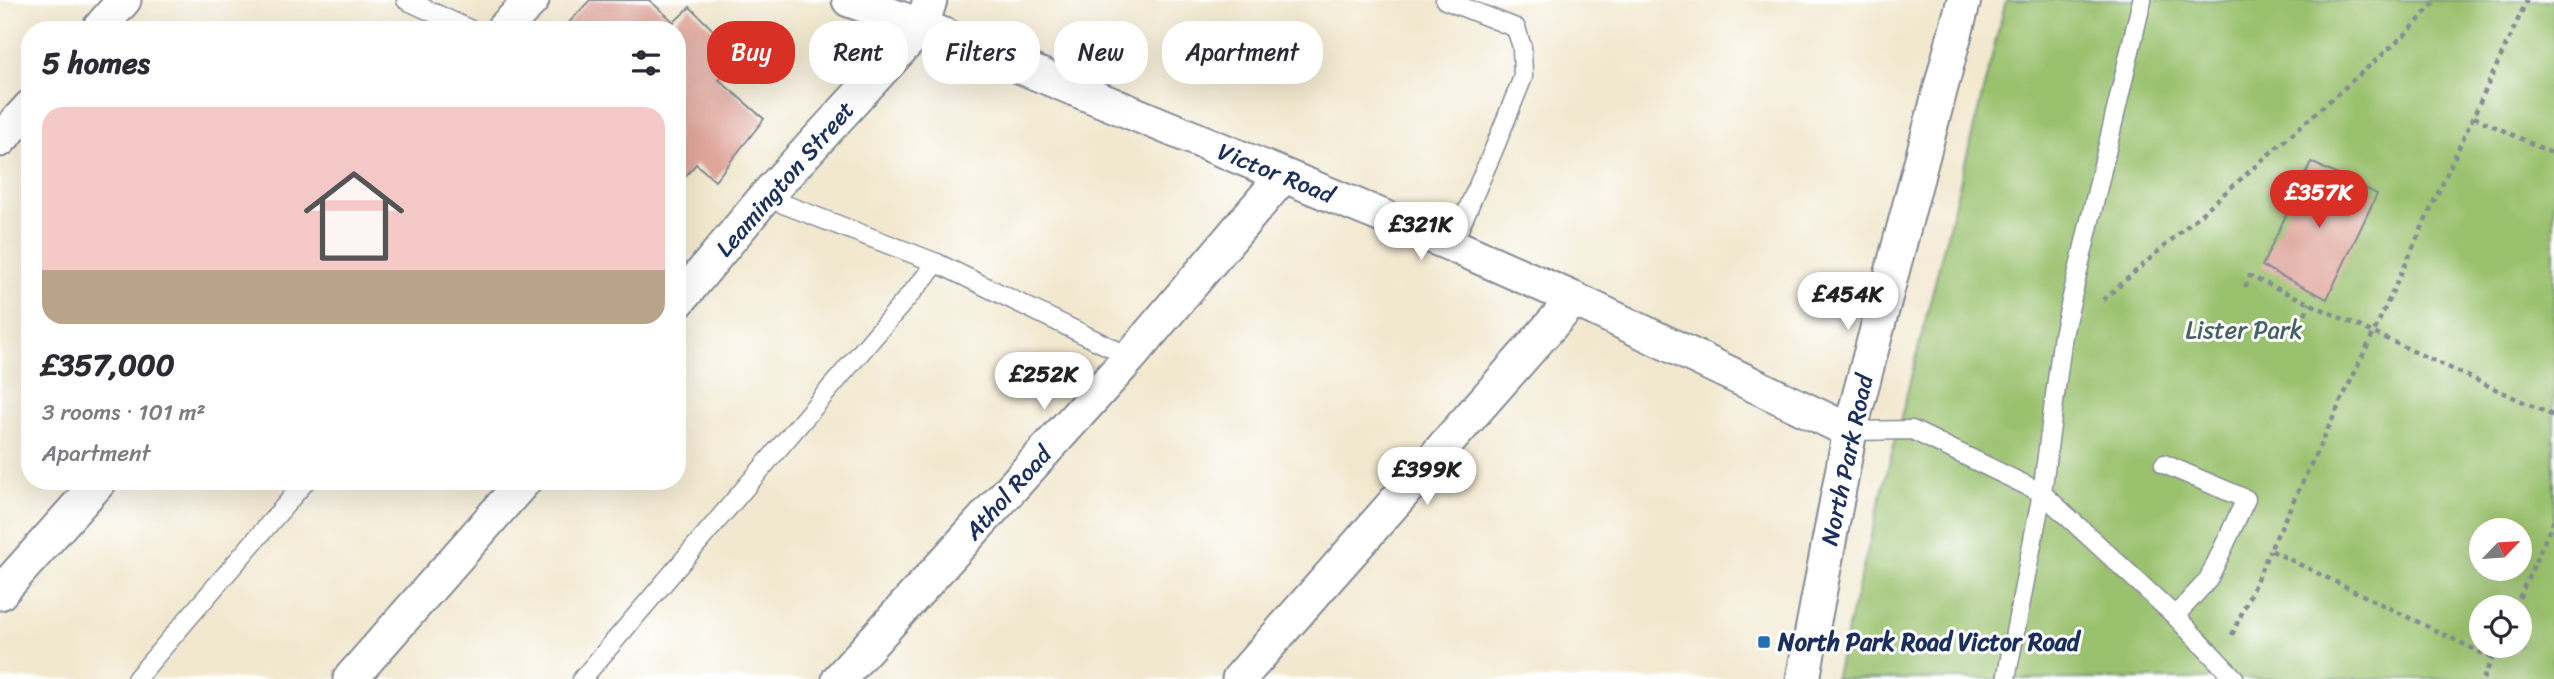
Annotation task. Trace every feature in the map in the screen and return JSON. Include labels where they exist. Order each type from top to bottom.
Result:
[{"type":"street","points":[[106,21],[124,0]]},
{"type":"street","points":[[511,21],[532,0]]},
{"type":"street","name":"Victor Road","points":[[849,0],[926,13],[1283,176],[1452,245],[1574,299],[1850,431]]},
{"type":"street","name":"North Park Road","points":[[1803,679],[1850,431],[1964,0]]},
{"type":"street","name":"Leamington Street","points":[[686,292],[765,197],[926,13]]},
{"type":"street","points":[[0,140],[21,117]]},
{"type":"street","name":"Athol Road","points":[[839,679],[1130,357],[1283,176]]},
{"type":"street","points":[[1239,679],[1574,299]]},
{"type":"street","points":[[0,593],[92,490]]},
{"type":"street","points":[[350,679],[516,490]]},
{"type":"lane","points":[[406,0],[452,21]]},
{"type":"lane","points":[[1445,0],[1516,28],[1522,47],[1522,76],[1452,245]]},
{"type":"lane","points":[[2006,679],[2042,493],[2063,335],[2142,0]]},
{"type":"lane","points":[[765,197],[937,263],[1130,357]]},
{"type":"lane","points":[[582,679],[937,263]]},
{"type":"lane","points":[[1850,431],[1912,429],[2042,493],[2175,616],[2235,679]]},
{"type":"lane","points":[[2164,464],[2246,499],[2208,580],[2175,616]]},
{"type":"lane","points":[[136,679],[298,490]]},
{"type":"path","points":[[2063,335],[2408,32],[2437,0]]},
{"type":"path","points":[[2220,662],[2527,0]]},
{"type":"path","points":[[2474,117],[2554,154]]},
{"type":"path","points":[[2245,287],[2250,276],[2554,416]]},
{"type":"path","points":[[2305,314],[2310,303]]},
{"type":"path","points":[[2520,595],[2554,520]]},
{"type":"path","points":[[2270,550],[2469,646]]},
{"type":"path","points":[[2483,679],[2493,658]]},
{"type":"green space","name":"Lister Park","points":[[2006,0],[2554,0],[2554,679],[1835,679]]},
{"type":"building","points":[[590,0],[649,0],[673,21],[570,21]]},
{"type":"building","points":[[690,7],[707,24],[707,84],[724,84],[764,119],[715,181],[696,164],[686,176],[686,21],[675,21]]},
{"type":"building","points":[[2311,162],[2377,194],[2327,299],[2262,266]]},
{"type":"place","name":"North Park Road Victor Road","points":[[1764,642]]}]
